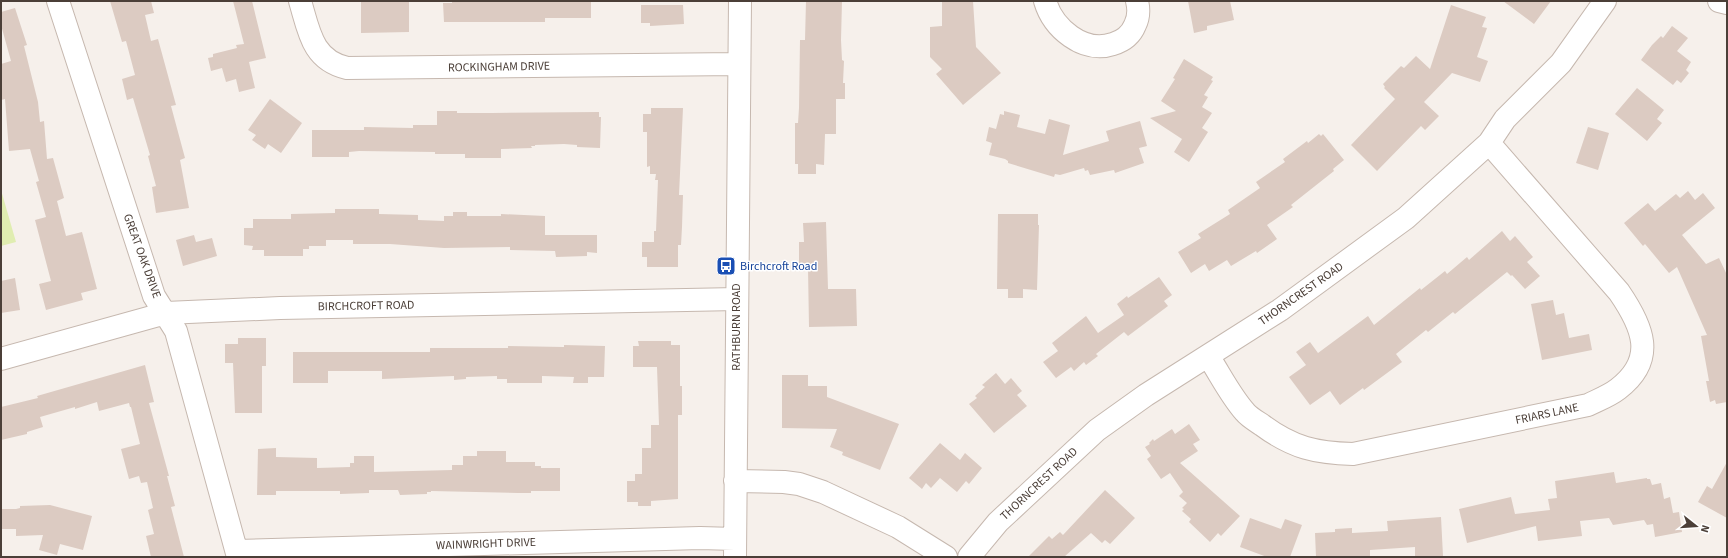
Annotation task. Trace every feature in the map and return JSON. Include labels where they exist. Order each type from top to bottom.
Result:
[{"type":"street","name":"GREAT OAK DRIVE","points":[[58,1],[154,296],[176,331],[238,554]]},
{"type":"street","name":"ROCKINGHAM DRIVE","points":[[300,1],[315,46],[320,54],[337,66],[347,68],[739,64]]},
{"type":"street","name":"RATHBURN ROAD","points":[[735,548],[736,299],[740,1]]},
{"type":"street","points":[[1045,1],[1054,19],[1066,33],[1081,43],[1098,47],[1116,43],[1130,33],[1138,17],[1137,1]]},
{"type":"street","name":"THORNCREST ROAD","points":[[969,557],[998,522],[1098,430],[1146,395],[1302,294],[1406,218],[1489,143],[1505,119],[1561,63],[1606,1]]},
{"type":"street","points":[[1719,1],[1727,3]]},
{"type":"street","name":"FRIARS LANE","points":[[1208,356],[1232,395],[1246,414],[1284,439],[1302,448],[1327,454],[1353,454],[1588,405],[1617,390],[1628,381],[1637,368],[1643,351],[1641,332],[1634,313],[1619,292],[1489,143]]},
{"type":"street","name":"BIRCHCROFT ROAD","points":[[1,359],[166,313],[288,307],[736,299]]},
{"type":"street","points":[[735,481],[784,482],[799,484],[824,492],[898,527],[946,557]]},
{"type":"street","name":"WAINWRIGHT DRIVE","points":[[238,554],[700,538],[735,548]]},
{"type":"green space","points":[[1,190],[16,242],[1,246]]},
{"type":"building","points":[[110,1],[151,1],[154,13],[145,15],[151,41],[158,39],[176,105],[171,106],[185,158],[180,160],[189,208],[156,213],[152,187],[156,186],[148,156],[150,155],[133,98],[127,100],[122,79],[135,75],[126,41],[122,42]]},
{"type":"building","points":[[233,1],[252,1],[266,58],[249,62],[255,88],[239,92],[236,79],[226,82],[222,68],[211,71],[208,58],[213,57],[213,54],[237,48],[236,45],[244,44]]},
{"type":"building","points":[[409,1],[409,32],[361,33],[361,2]]},
{"type":"building","points":[[452,1],[591,1],[591,18],[545,18],[545,22],[444,22],[443,3],[452,3]]},
{"type":"building","points":[[806,1],[842,1],[841,40],[842,60],[844,61],[843,83],[845,83],[845,99],[836,99],[836,134],[825,134],[824,165],[816,164],[816,174],[798,174],[798,164],[795,164],[795,123],[798,123],[799,108],[800,40],[805,40]]},
{"type":"building","points":[[942,1],[973,1],[976,47],[1001,73],[963,105],[936,74],[942,69],[930,57],[930,27],[942,26]]},
{"type":"building","points":[[1188,1],[1230,1],[1234,20],[1207,26],[1207,30],[1194,33]]},
{"type":"building","points":[[1503,1],[1551,1],[1534,24]]},
{"type":"building","points":[[641,5],[683,5],[684,24],[650,26],[650,23],[641,23]]},
{"type":"building","points":[[1451,5],[1486,17],[1482,27],[1487,28],[1477,57],[1488,61],[1480,82],[1452,73],[1424,102],[1439,116],[1425,130],[1421,126],[1377,171],[1351,145],[1395,99],[1384,88],[1385,87],[1383,84],[1401,66],[1404,68],[1416,56],[1430,69]]},
{"type":"building","points":[[15,8],[27,45],[24,46],[38,102],[40,122],[44,121],[47,159],[53,158],[64,198],[57,201],[66,236],[82,232],[97,289],[81,293],[83,300],[46,310],[39,284],[51,281],[35,220],[46,217],[36,182],[39,181],[30,149],[9,151],[5,99],[1,100],[1,64],[11,61],[1,25],[1,12]]},
{"type":"building","points":[[1672,26],[1688,38],[1677,51],[1691,62],[1686,70],[1689,73],[1681,83],[1677,80],[1673,85],[1641,60],[1652,45],[1661,36],[1663,38]]},
{"type":"building","points":[[1184,59],[1213,77],[1211,80],[1213,81],[1204,95],[1208,97],[1202,107],[1212,113],[1202,128],[1208,132],[1189,162],[1174,152],[1182,139],[1150,118],[1176,111],[1161,101],[1175,79],[1173,78]]},
{"type":"building","points":[[1637,88],[1664,110],[1657,119],[1662,123],[1647,141],[1615,114]]},
{"type":"building","points":[[270,99],[302,123],[281,153],[268,144],[265,149],[252,140],[256,135],[248,130]]},
{"type":"building","points":[[651,108],[683,108],[679,195],[683,195],[682,227],[681,245],[678,245],[678,267],[647,267],[647,257],[642,257],[642,242],[654,242],[654,231],[656,231],[658,180],[655,180],[656,174],[650,174],[650,166],[647,167],[647,132],[643,132],[643,114],[651,114]]},
{"type":"building","points":[[437,111],[457,111],[457,113],[599,112],[599,117],[601,117],[600,148],[577,147],[577,145],[564,144],[535,145],[531,146],[532,148],[501,149],[501,158],[465,158],[465,154],[435,154],[435,152],[359,151],[349,152],[349,157],[312,157],[312,130],[364,130],[364,127],[413,128],[413,125],[437,125]]},
{"type":"building","points":[[1004,111],[1020,115],[1017,127],[1045,134],[1049,119],[1070,125],[1063,155],[1109,141],[1106,131],[1140,121],[1147,146],[1139,148],[1144,163],[1115,173],[1114,170],[1090,175],[1088,170],[1085,171],[1084,168],[1060,175],[1055,174],[1054,177],[1008,163],[1005,159],[989,155],[992,143],[986,141],[989,127],[996,129],[1000,114],[1004,115]]},
{"type":"building","points":[[1588,127],[1609,133],[1598,170],[1576,163]]},
{"type":"building","points":[[1319,134],[1321,136],[1323,134],[1344,160],[1333,169],[1334,171],[1291,205],[1293,207],[1267,225],[1277,239],[1257,253],[1256,251],[1231,266],[1227,260],[1209,271],[1205,264],[1191,273],[1178,252],[1201,238],[1198,234],[1230,214],[1228,210],[1260,188],[1256,182],[1285,162],[1283,159]]},
{"type":"building","points":[[1688,191],[1695,200],[1703,193],[1715,208],[1682,235],[1706,264],[1719,258],[1727,275],[1727,402],[1716,404],[1715,400],[1710,402],[1706,381],[1709,381],[1701,336],[1707,335],[1677,267],[1669,273],[1645,244],[1643,246],[1624,223],[1648,203],[1655,211],[1676,194],[1680,198]]},
{"type":"building","points":[[335,209],[379,209],[379,214],[418,215],[418,220],[444,221],[444,216],[453,216],[453,212],[467,212],[467,216],[501,216],[501,214],[545,216],[545,235],[597,235],[597,253],[587,252],[587,256],[556,257],[555,251],[510,250],[510,247],[444,248],[390,244],[353,244],[353,240],[326,240],[326,246],[309,246],[309,249],[303,249],[303,256],[264,256],[264,250],[252,250],[253,246],[244,245],[244,228],[253,228],[253,219],[291,219],[291,214],[335,213]]},
{"type":"building","points":[[998,214],[1038,214],[1037,290],[1023,289],[1023,298],[1008,298],[1008,289],[997,289]]},
{"type":"building","points":[[826,222],[828,289],[856,289],[857,326],[809,327],[808,268],[799,268],[799,242],[804,242],[803,223]]},
{"type":"building","points":[[1502,231],[1510,241],[1515,236],[1533,257],[1527,262],[1540,276],[1525,289],[1512,275],[1511,276],[1507,272],[1455,314],[1453,312],[1428,332],[1426,330],[1396,354],[1402,362],[1364,390],[1363,388],[1340,405],[1330,391],[1310,405],[1289,377],[1306,365],[1296,352],[1310,342],[1318,353],[1368,316],[1374,325],[1420,288],[1421,290],[1445,271],[1447,274],[1467,257],[1469,260]]},
{"type":"building","points":[[194,235],[196,242],[212,238],[217,256],[183,266],[176,240]]},
{"type":"building","points":[[1159,277],[1172,295],[1164,301],[1168,306],[1128,336],[1124,332],[1096,354],[1098,356],[1086,365],[1084,362],[1074,371],[1071,367],[1056,378],[1043,362],[1058,351],[1052,343],[1086,316],[1098,333],[1124,315],[1117,304],[1127,296],[1128,298]]},
{"type":"building","points":[[15,278],[20,310],[1,313],[1,281]]},
{"type":"building","points":[[1553,300],[1556,315],[1564,313],[1569,338],[1589,334],[1592,350],[1542,360],[1531,304]]},
{"type":"building","points":[[238,338],[266,338],[266,366],[262,366],[262,413],[235,413],[233,363],[225,363],[225,344],[238,344]]},
{"type":"building","points":[[638,341],[671,341],[671,345],[680,345],[682,415],[678,415],[678,499],[651,501],[651,506],[638,506],[638,502],[627,502],[627,481],[635,481],[635,474],[642,474],[642,448],[651,448],[651,425],[659,425],[657,367],[633,367],[633,346],[639,346]]},
{"type":"building","points":[[564,345],[605,346],[604,377],[588,377],[588,383],[573,383],[574,377],[542,376],[542,383],[507,383],[507,379],[497,379],[497,376],[466,377],[466,379],[454,380],[454,376],[382,379],[382,371],[328,371],[328,383],[293,383],[293,352],[430,352],[430,348],[508,348],[508,346],[564,347]]},
{"type":"building","points":[[145,365],[154,402],[149,403],[169,476],[167,476],[175,506],[171,507],[184,557],[151,557],[146,536],[154,534],[148,510],[153,508],[147,482],[141,483],[139,476],[129,479],[121,449],[140,444],[129,403],[99,411],[97,402],[40,417],[43,427],[27,432],[27,434],[1,440],[1,407],[38,398],[37,396]]},
{"type":"building","points":[[996,373],[1005,384],[1011,378],[1022,391],[1017,395],[1027,406],[994,433],[969,404],[977,398],[975,396],[985,387],[982,385]]},
{"type":"building","points":[[782,375],[808,375],[808,386],[827,386],[827,397],[899,424],[880,470],[842,455],[843,452],[830,447],[837,429],[782,428]]},
{"type":"building","points":[[1189,424],[1200,440],[1193,444],[1198,451],[1180,463],[1240,516],[1221,536],[1218,533],[1210,542],[1189,522],[1191,519],[1182,511],[1184,509],[1182,508],[1187,503],[1179,496],[1183,492],[1170,473],[1161,479],[1147,459],[1151,456],[1145,447],[1150,444],[1149,443],[1153,439],[1154,441],[1172,429],[1175,434]]},
{"type":"building","points":[[940,443],[960,460],[965,453],[982,468],[969,484],[966,481],[957,492],[940,478],[931,488],[926,483],[922,489],[909,478]]},
{"type":"building","points":[[276,448],[276,457],[317,458],[317,468],[350,467],[350,463],[354,463],[354,456],[374,456],[374,472],[452,470],[452,465],[463,465],[463,456],[477,456],[477,451],[506,451],[506,462],[535,462],[535,466],[541,466],[541,468],[560,468],[560,491],[531,491],[531,493],[518,493],[431,491],[427,492],[427,494],[400,495],[398,490],[369,490],[369,493],[340,494],[340,491],[276,491],[276,495],[257,495],[258,449]]},
{"type":"building","points":[[1727,462],[1727,518],[1698,502],[1707,486],[1712,489]]},
{"type":"building","points":[[1614,472],[1616,483],[1647,478],[1650,479],[1652,485],[1661,483],[1664,499],[1670,497],[1673,513],[1679,512],[1682,532],[1655,537],[1653,524],[1647,525],[1644,520],[1613,525],[1609,518],[1580,521],[1582,536],[1538,541],[1536,526],[1467,543],[1459,509],[1511,497],[1515,514],[1550,510],[1548,499],[1557,498],[1555,481]]},
{"type":"building","points":[[1105,490],[1135,518],[1110,544],[1105,540],[1102,543],[1091,533],[1064,557],[1028,557],[1049,536],[1052,539],[1060,532],[1063,535]]},
{"type":"building","points":[[50,505],[92,516],[83,550],[60,544],[57,555],[39,550],[43,535],[16,536],[16,529],[1,529],[2,509],[16,509],[20,508],[20,506]]},
{"type":"building","points":[[1441,517],[1443,556],[1415,557],[1415,547],[1370,550],[1370,557],[1316,557],[1315,533],[1335,532],[1335,529],[1352,528],[1352,533],[1388,531],[1387,521]]},
{"type":"building","points":[[1250,518],[1281,529],[1285,519],[1302,525],[1290,557],[1267,557],[1240,547]]},
{"type":"place","name":"Birchcroft Road","points":[[726,266]]}]
